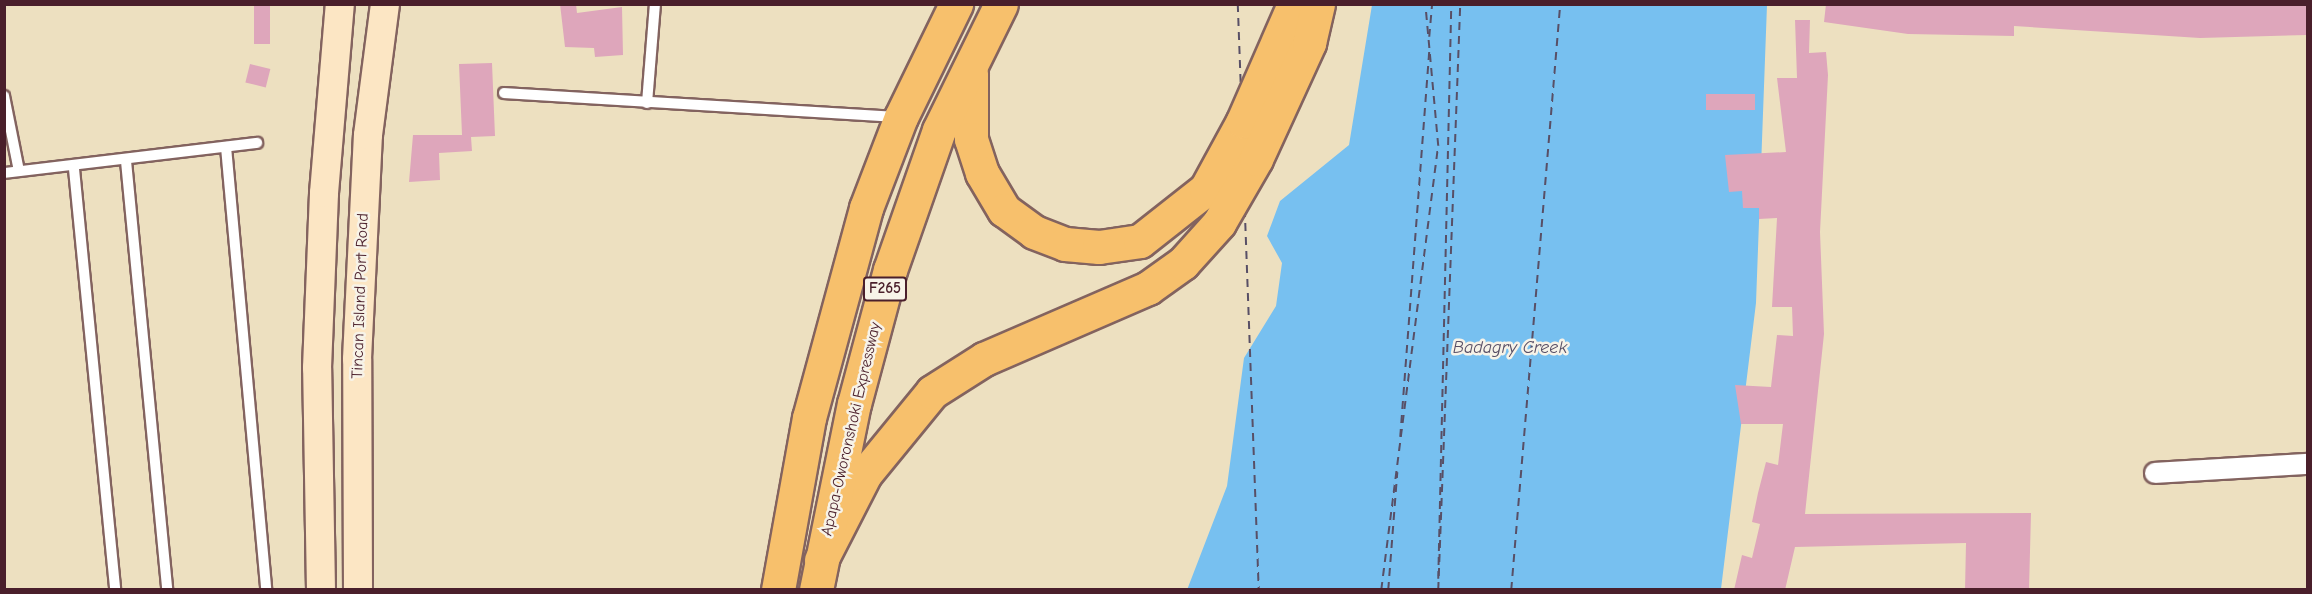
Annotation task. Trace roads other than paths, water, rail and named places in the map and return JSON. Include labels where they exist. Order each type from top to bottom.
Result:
[{"type":"highway","name":"F265","points":[[778,590],[834,317],[866,208],[901,117],[956,4]]},
{"type":"highway","name":"Apapa-Oworonshoki Expressway","points":[[819,574],[890,270],[939,130],[1001,4]]},
{"type":"highway","points":[[971,62],[971,139],[982,172],[1004,210],[1034,232],[1065,244],[1099,248],[1140,241],[1206,189],[1243,121],[1294,4]]},
{"type":"highway","points":[[819,574],[865,474],[932,392],[984,359],[1148,288],[1183,263],[1212,231],[1256,159],[1309,43],[1318,4]]},
{"type":"street","points":[[321,590],[317,368],[324,193],[340,4]]},
{"type":"street","name":"Tincan Island Port Road","points":[[358,590],[357,359],[368,135],[384,4]]},
{"type":"street","points":[[2155,472],[2307,464]]},
{"type":"lane","points":[[647,103],[655,4]]},
{"type":"lane","points":[[504,93],[901,117]]},
{"type":"lane","points":[[4,96],[19,171]]},
{"type":"lane","points":[[4,173],[74,169],[257,142]]},
{"type":"lane","points":[[226,147],[266,590]]},
{"type":"lane","points":[[126,161],[167,590]]},
{"type":"lane","points":[[74,169],[115,590]]},
{"type":"water","name":"Badagry Creek","points":[[1372,5],[1767,5],[1756,303],[1721,589],[1187,590],[1227,486],[1244,358],[1276,306],[1282,263],[1267,236],[1280,201],[1349,145]]}]
